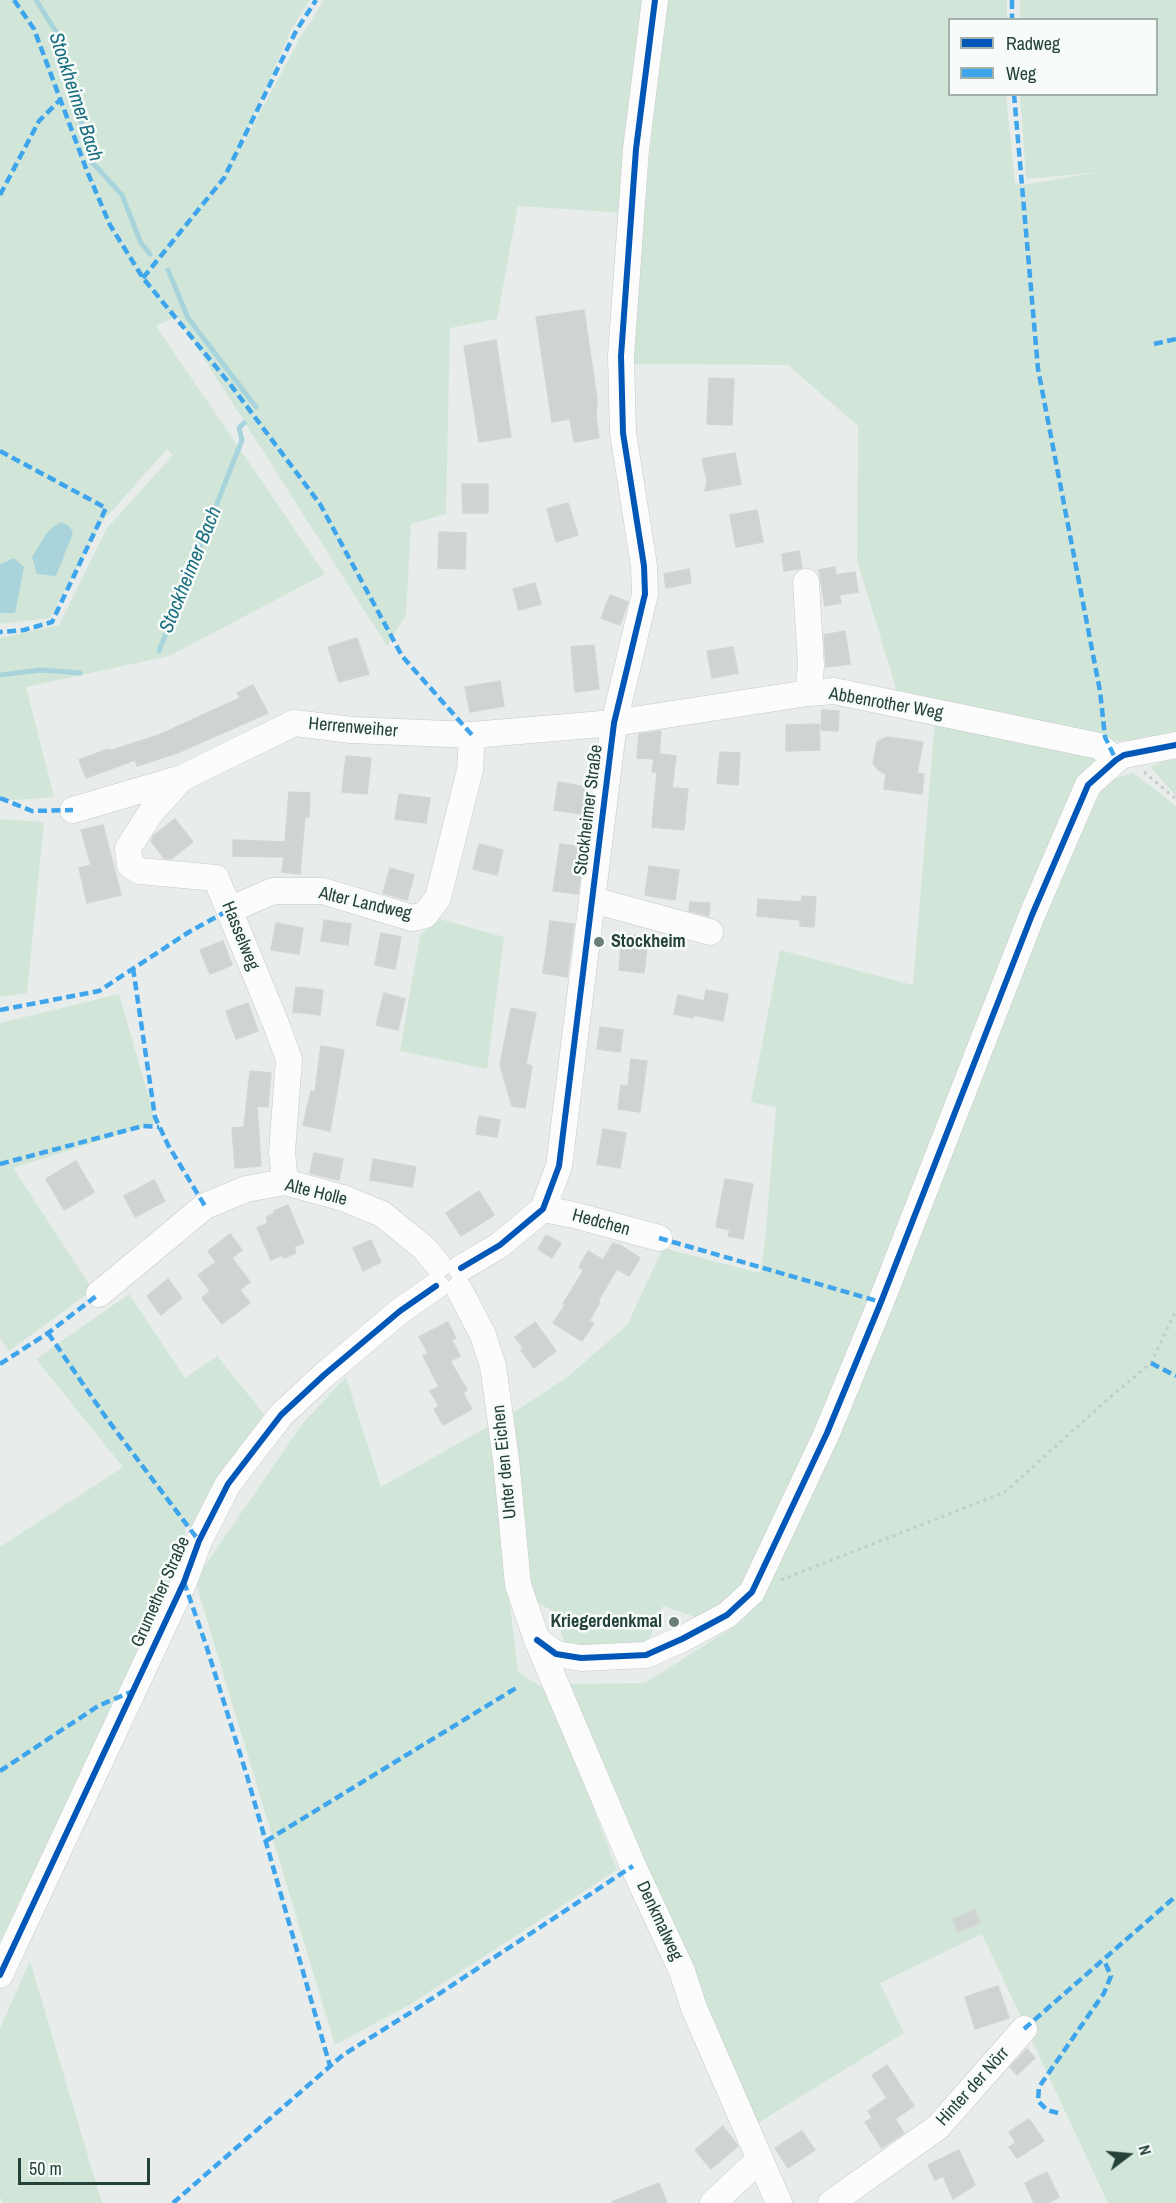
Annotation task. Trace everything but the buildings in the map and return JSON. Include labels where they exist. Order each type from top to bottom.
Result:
[{"type":"street","name":"Stockheimer Straße","points":[[449,1277],[500,1245],[543,1209],[559,1166],[614,723],[645,594],[644,566],[623,433],[621,356],[626,313],[636,149],[655,0]]},
{"type":"street","points":[[806,582],[811,666],[808,693]]},
{"type":"street","name":"Abbenrother Weg","points":[[614,723],[834,691],[1098,746],[1120,757]]},
{"type":"street","name":"Herrenweiher","points":[[73,810],[182,778],[294,723],[352,730],[472,735],[614,723]]},
{"type":"street","name":"Alter Landweg","points":[[229,910],[273,891],[323,891],[412,918],[425,915],[438,898],[470,770],[472,735]]},
{"type":"street","points":[[537,1640],[556,1654],[581,1658],[646,1655],[727,1615],[752,1592],[827,1433],[881,1302],[1032,915],[1088,785],[1120,757],[1176,745]]},
{"type":"street","name":"Hasselweg","points":[[182,778],[153,811],[128,848],[130,865],[140,871],[216,878],[289,1059],[282,1152],[285,1182]]},
{"type":"street","points":[[593,900],[710,932]]},
{"type":"street","name":"Alte Holle","points":[[99,1294],[205,1206],[246,1189],[285,1182],[343,1198],[382,1214],[424,1248],[449,1277]]},
{"type":"street","name":"Hedchen","points":[[543,1209],[659,1238]]},
{"type":"street","name":"Unter den Eichen","points":[[449,1277],[483,1335],[493,1366],[506,1459],[518,1585],[537,1640]]},
{"type":"street","name":"Grumether Straße","points":[[0,1975],[184,1582],[199,1541],[228,1484],[280,1414],[400,1311],[449,1277]]},
{"type":"street","name":"Denkmalweg","points":[[537,1640],[633,1866],[682,1971],[694,2008],[779,2203]]},
{"type":"street","name":"Hinter der Nörr","points":[[831,2203],[938,2127],[1024,2030]]},
{"type":"street","points":[[713,2203],[759,2160]]},
{"type":"path","points":[[1120,757],[1176,799]]},
{"type":"path","points":[[752,1592],[1005,1492],[1151,1363],[1176,1310]]},
{"type":"green space","points":[[0,0],[310,0],[292,28],[233,163],[300,38],[324,0],[647,0],[625,213],[518,206],[497,319],[450,328],[446,514],[411,524],[406,615],[387,646],[177,316],[156,326],[325,574],[169,656],[26,687],[54,797],[2,801],[0,800],[0,638],[59,625],[107,528],[173,455],[167,449],[102,522],[50,618],[0,624],[0,613],[15,613],[14,558],[0,564]]},
{"type":"green space","points":[[665,0],[1007,0],[1007,18],[948,18],[948,96],[1006,96],[1015,183],[1022,185],[1100,172],[1026,179],[1020,96],[1158,96],[1158,18],[1020,18],[1020,0],[1176,0],[1176,740],[1098,741],[899,698],[857,560],[858,426],[788,365],[629,364]]},
{"type":"green space","points":[[935,719],[1098,752],[1021,918],[1039,924],[1105,782],[1133,773],[1176,806],[1176,2203],[1108,2203],[982,1934],[880,1983],[904,2033],[753,2126],[564,1684],[645,1683],[743,1621],[811,1491],[804,1467],[727,1615],[701,1619],[663,1606],[639,1664],[573,1663],[553,1611],[533,1601],[520,1521],[508,1416],[569,1376],[627,1325],[663,1248],[760,1273],[765,1242],[776,1107],[751,1102],[780,950],[913,985]]},
{"type":"green space","points":[[1176,758],[1176,796],[1150,767]]},
{"type":"green space","points":[[0,819],[44,822],[27,993],[0,997]]},
{"type":"green space","points":[[440,919],[504,937],[487,1069],[400,1051],[420,935]]},
{"type":"green space","points":[[119,994],[156,1123],[13,1168],[93,1290],[9,1351],[0,1338],[0,1023]]},
{"type":"green space","points":[[129,1294],[185,1378],[217,1356],[268,1419],[194,1532],[185,1521],[185,1557],[0,1942],[0,1547],[123,1467],[36,1359]]},
{"type":"green space","points":[[346,1377],[381,1487],[489,1426],[518,1672],[549,1692],[617,1870],[411,2004],[335,2045],[195,1580],[303,1423]]},
{"type":"green space","points":[[30,1961],[102,2203],[3,2203],[0,2197],[0,2028]]},
{"type":"water","points":[[61,522],[68,525],[73,533],[56,576],[37,574],[32,557],[49,530]]},
{"type":"water","points":[[14,558],[24,567],[15,613],[0,613],[0,564]]},
{"type":"waterway","name":"Stockheimer Bach","points":[[36,0],[58,35],[92,162],[122,195],[141,243],[150,254]]},
{"type":"waterway","name":"Stockheimer Bach","points":[[168,270],[188,318],[256,407]]},
{"type":"waterway","name":"Stockheimer Bach","points":[[159,651],[242,440],[239,428],[244,423]]},
{"type":"waterway","name":"Stockheimer Bach","points":[[0,675],[41,670],[80,673]]},
{"type":"marked path","points":[[14,0],[34,29],[87,171],[110,225],[143,278],[230,384],[320,504],[402,656],[472,735]]},
{"type":"marked path","points":[[143,278],[224,178],[296,31],[316,0]]},
{"type":"marked path","points":[[1012,0],[1012,18]]},
{"type":"marked path","points":[[1014,96],[1038,369],[1100,691],[1105,737],[1116,760]]},
{"type":"marked path","points":[[0,195],[39,121],[60,100]]},
{"type":"marked path","points":[[1154,344],[1176,339]]},
{"type":"marked path","points":[[0,451],[106,508],[52,622],[24,630],[0,632]]},
{"type":"marked path","points":[[0,798],[32,811],[73,810]]},
{"type":"marked path","points":[[0,1010],[99,991],[189,932],[229,910]]},
{"type":"marked path","points":[[133,968],[155,1117],[168,1145],[205,1206]]},
{"type":"marked path","points":[[0,1164],[143,1126],[159,1127]]},
{"type":"marked path","points":[[659,1238],[881,1302]]},
{"type":"marked path","points":[[0,1364],[48,1333],[99,1294]]},
{"type":"marked path","points":[[48,1333],[107,1419],[199,1541]]},
{"type":"marked path","points":[[1151,1363],[1176,1376]]},
{"type":"marked path","points":[[184,1582],[247,1776],[330,2066]]},
{"type":"marked path","points":[[266,1841],[516,1688]]},
{"type":"marked path","points":[[0,1771],[98,1706],[133,1691]]},
{"type":"marked path","points":[[173,2203],[343,2055],[633,1866]]},
{"type":"marked path","points":[[1024,2029],[1176,1896]]},
{"type":"marked path","points":[[1058,2113],[1047,2110],[1038,2101],[1039,2087],[1104,1993],[1111,1976],[1104,1960]]},
{"type":"cycle path","points":[[461,1268],[500,1245],[543,1209],[559,1166],[614,723],[645,594],[644,566],[623,433],[621,356],[636,149],[655,0]]},
{"type":"cycle path","points":[[537,1640],[556,1654],[581,1658],[646,1655],[727,1615],[752,1592],[827,1433],[881,1302],[1032,915],[1088,785],[1124,755],[1176,745]]},
{"type":"cycle path","points":[[0,1975],[184,1582],[199,1541],[228,1484],[281,1415],[324,1375],[400,1311],[436,1286]]},
{"type":"place","name":"Stockheim","points":[[599,942]]},
{"type":"place","name":"Kriegerdenkmal","points":[[674,1622]]}]
